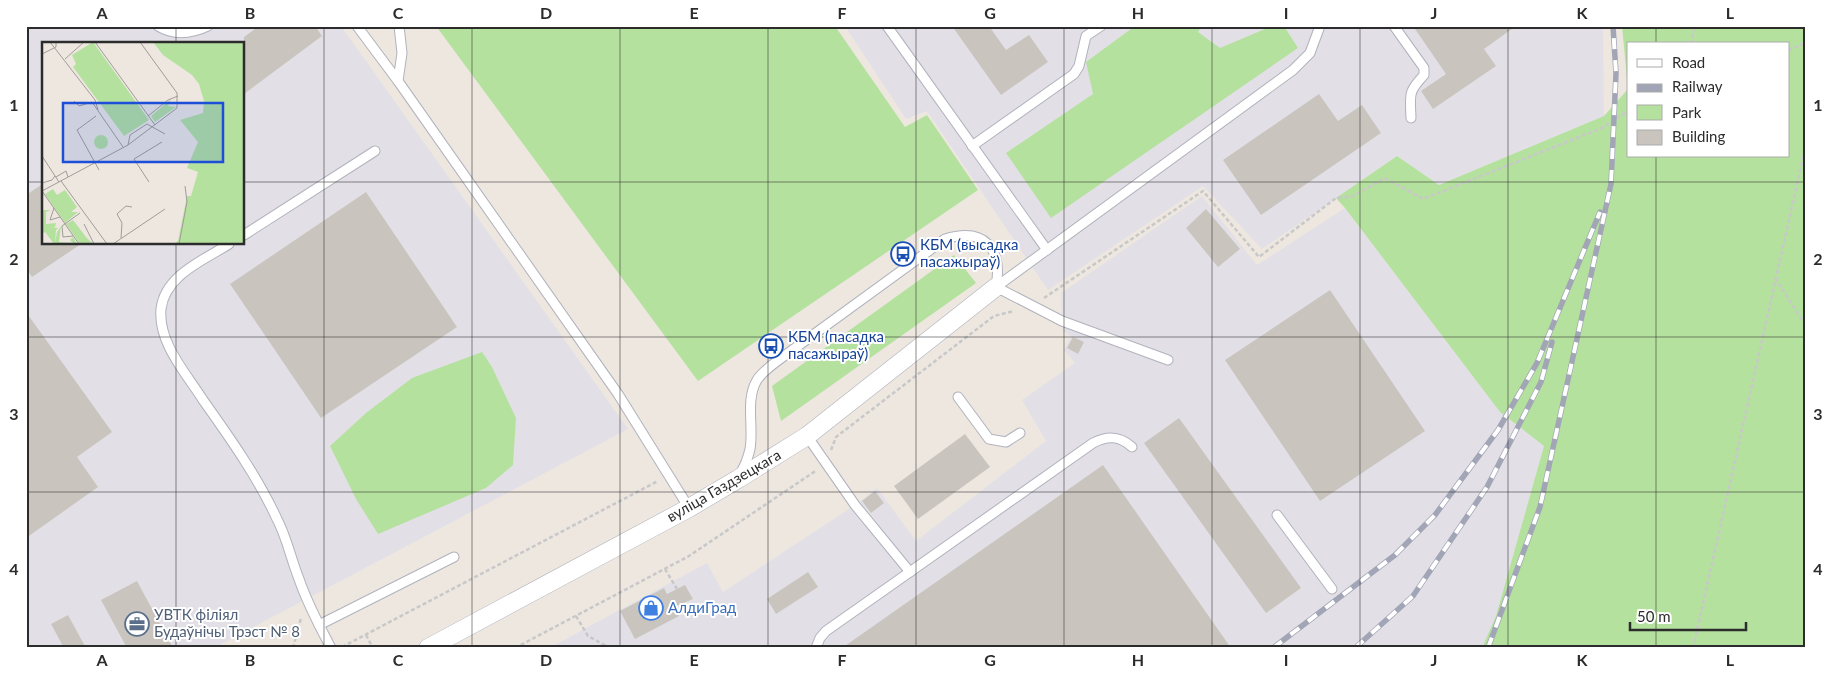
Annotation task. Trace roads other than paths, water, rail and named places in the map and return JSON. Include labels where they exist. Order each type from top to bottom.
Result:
[{"type":"street","name":"вуліца Газдзецкага","points":[[428,648],[689,508],[807,436],[996,287]]},
{"type":"lane","points":[[158,26],[172,33],[184,33],[196,32],[208,26]]},
{"type":"lane","points":[[357,26],[398,81],[618,394],[689,508]]},
{"type":"lane","points":[[398,81],[402,53],[399,26]]},
{"type":"lane","points":[[887,26],[1047,250]]},
{"type":"lane","points":[[972,146],[1074,74],[1079,66],[1086,36],[1101,26]]},
{"type":"lane","points":[[996,287],[1293,70],[1310,53],[1320,26]]},
{"type":"lane","points":[[1394,26],[1424,68],[1424,75],[1412,88],[1410,98],[1411,118]]},
{"type":"lane","points":[[245,233],[375,152]]},
{"type":"lane","points":[[738,479],[746,463],[750,448],[752,396],[757,380],[766,369],[945,239],[958,235],[973,236],[985,242],[994,250],[998,262],[996,287]]},
{"type":"lane","points":[[227,245],[178,276],[163,298],[162,324],[170,350],[255,476],[271,505],[307,598],[331,648]]},
{"type":"lane","points":[[996,287],[1062,321],[1168,360]]},
{"type":"lane","points":[[958,398],[989,439],[1006,442],[1020,434]]},
{"type":"lane","points":[[807,436],[855,505],[910,572]]},
{"type":"lane","points":[[816,648],[820,638],[826,631],[1094,443],[1114,437],[1127,442],[1132,448]]},
{"type":"lane","points":[[1277,515],[1332,589]]},
{"type":"lane","points":[[319,625],[454,557]]},
{"type":"railway","points":[[1488,648],[1540,507],[1611,184],[1616,73],[1613,26]]},
{"type":"railway","points":[[1273,648],[1395,555],[1435,515],[1498,430],[1537,363],[1600,212]]},
{"type":"railway","points":[[1355,648],[1413,596],[1487,487],[1541,382],[1552,342]]},
{"type":"place","name":"КБМ (высадка пасажыраў)","points":[[903,254]]},
{"type":"place","name":"КБМ (пасадка пасажыраў)","points":[[771,346]]},
{"type":"place","name":"АлдиГрад","points":[[651,608]]},
{"type":"place","name":"УВТК філіял Будаўнічы Трэст № 8","points":[[137,624]]}]
